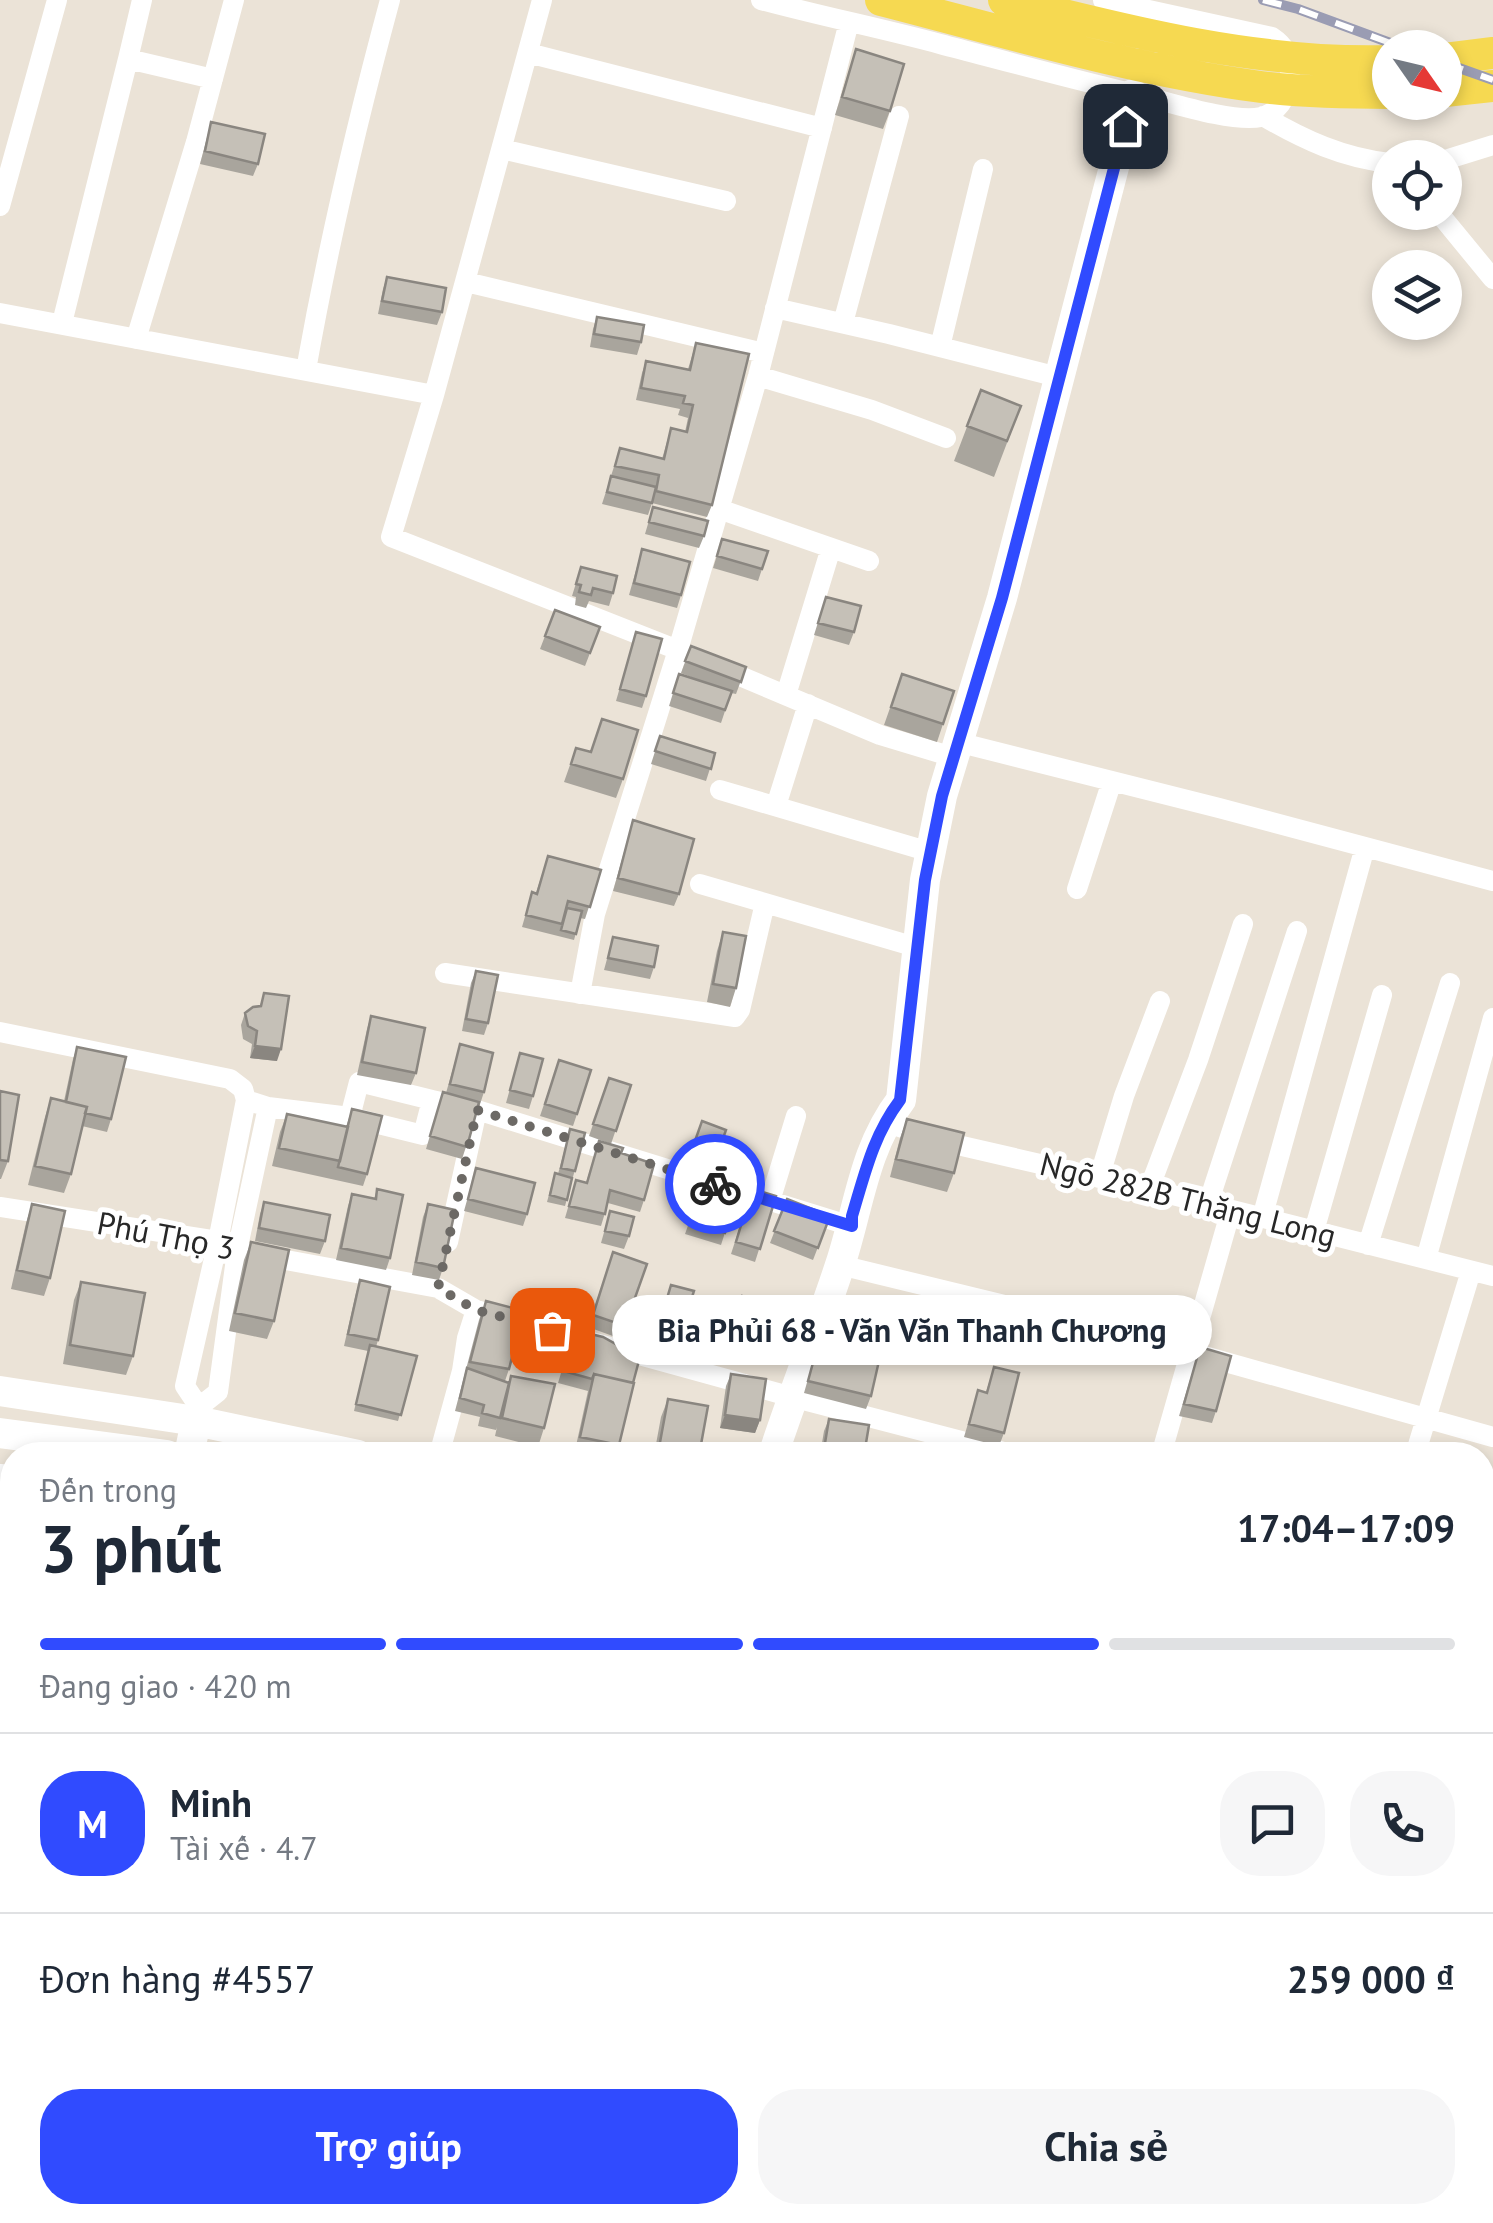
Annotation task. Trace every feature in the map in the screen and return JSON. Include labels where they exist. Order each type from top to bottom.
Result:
[{"type":"main road","points":[[1004,0],[1107,26],[1246,51],[1372,61]]},
{"type":"main road","points":[[884,1],[1188,75],[1282,88],[1372,91]]},
{"type":"main road","points":[[1462,57],[1493,53]]},
{"type":"main road","points":[[1462,90],[1493,86]]},
{"type":"street","points":[[0,206],[58,0]]},
{"type":"street","points":[[62,323],[142,0]]},
{"type":"street","points":[[136,339],[234,0]]},
{"type":"street","points":[[306,370],[362,107],[390,0]]},
{"type":"street","points":[[542,0],[392,537],[880,734],[1112,781],[1493,881]]},
{"type":"street","points":[[760,0],[1221,114],[1254,118],[1278,108],[1288,87],[1290,64],[1278,41],[1266,35],[1103,0]]},
{"type":"street","points":[[580,994],[595,914],[758,376],[849,22]]},
{"type":"street","points":[[528,53],[822,128]]},
{"type":"street","points":[[128,59],[214,79]]},
{"type":"street","points":[[777,1442],[840,1265],[873,1147],[900,1100],[930,852],[955,750],[1002,598],[1133,94]]},
{"type":"street","points":[[843,323],[899,116]]},
{"type":"street","points":[[1263,116],[1324,148],[1372,162]]},
{"type":"street","points":[[1462,155],[1493,145]]},
{"type":"street","points":[[502,149],[726,201]]},
{"type":"street","points":[[940,347],[983,169]]},
{"type":"street","points":[[1453,230],[1493,280]]},
{"type":"street","points":[[466,282],[764,353]]},
{"type":"street","points":[[775,308],[1058,377]]},
{"type":"street","points":[[0,313],[434,395]]},
{"type":"street","points":[[758,376],[872,410],[946,438]]},
{"type":"street","points":[[720,509],[869,562]]},
{"type":"street","points":[[786,695],[831,548]]},
{"type":"street","points":[[776,806],[808,704]]},
{"type":"street","points":[[1078,889],[1112,781]]},
{"type":"street","points":[[720,790],[930,852]]},
{"type":"street","points":[[1262,1218],[1365,847]]},
{"type":"street","points":[[700,884],[919,948]]},
{"type":"street","points":[[445,973],[735,1017],[740,1010],[765,904]]},
{"type":"street","points":[[1150,1189],[1243,924]]},
{"type":"street","points":[[1208,1204],[1297,931]]},
{"type":"street","points":[[1368,1244],[1450,983]]},
{"type":"street","points":[[1314,1231],[1382,995]]},
{"type":"street","points":[[1099,1178],[1124,1096],[1160,1001]]},
{"type":"street","points":[[1426,1258],[1493,1018]]},
{"type":"street","points":[[0,1032],[230,1078],[244,1090],[246,1100],[227,1246],[218,1392],[198,1414],[192,1442]]},
{"type":"street","points":[[350,1117],[359,1082],[477,1110],[852,1226]]},
{"type":"street","points":[[246,1100],[268,1107],[350,1117],[423,1135],[432,1100]]},
{"type":"street","points":[[198,1414],[185,1386],[268,1107]]},
{"type":"street","points":[[442,1271],[477,1110]]},
{"type":"street","points":[[770,1201],[796,1116]]},
{"type":"street","name":"Ngõ 282B Thăng Long","points":[[884,1122],[949,1142],[1493,1276]]},
{"type":"street","name":"Phú Thọ 3","points":[[0,1206],[227,1246],[442,1271],[476,1310],[964,1442]]},
{"type":"street","points":[[1165,1442],[1231,1210]]},
{"type":"street","points":[[840,1265],[1190,1351],[1493,1437]]},
{"type":"street","points":[[1419,1442],[1471,1271]]},
{"type":"street","points":[[443,1442],[476,1310]]},
{"type":"street","points":[[0,1392],[198,1414],[307,1442]]},
{"type":"street","points":[[0,1434],[64,1442]]},
{"type":"building","points":[[856,49],[904,64],[890,111],[842,97]]},
{"type":"building","points":[[211,122],[265,134],[258,164],[205,151]]},
{"type":"building","points":[[387,277],[446,288],[442,312],[382,301]]},
{"type":"building","points":[[597,317],[644,325],[641,342],[594,334]]},
{"type":"building","points":[[696,343],[749,354],[712,505],[656,491],[659,475],[615,466],[620,448],[664,459],[671,428],[687,432],[693,405],[683,403],[685,396],[641,388],[646,361],[690,370]]},
{"type":"building","points":[[981,390],[1021,406],[1007,441],[967,426]]},
{"type":"building","points":[[611,476],[656,487],[652,503],[607,492]]},
{"type":"building","points":[[653,507],[708,521],[704,536],[649,522]]},
{"type":"building","points":[[722,539],[768,551],[762,569],[717,556]]},
{"type":"building","points":[[642,549],[690,562],[681,595],[634,583]]},
{"type":"building","points":[[581,567],[617,576],[613,593],[593,588],[591,595],[579,592],[581,585],[576,584]]},
{"type":"building","points":[[826,597],[861,606],[854,632],[818,623]]},
{"type":"building","points":[[555,610],[600,627],[590,653],[545,636]]},
{"type":"building","points":[[636,632],[662,639],[646,696],[620,689]]},
{"type":"building","points":[[691,646],[746,667],[741,682],[685,661]]},
{"type":"building","points":[[679,674],[732,691],[725,710],[673,693]]},
{"type":"building","points":[[902,674],[954,691],[943,724],[891,707]]},
{"type":"building","points":[[602,719],[638,730],[623,779],[571,764],[576,748],[591,752]]},
{"type":"building","points":[[660,736],[715,753],[711,769],[655,751]]},
{"type":"building","points":[[633,820],[694,839],[679,894],[618,878]]},
{"type":"building","points":[[548,856],[601,870],[590,907],[568,901],[562,924],[526,915]]},
{"type":"building","points":[[567,908],[582,911],[576,934],[561,930]]},
{"type":"building","points":[[723,932],[746,936],[736,988],[713,984]]},
{"type":"building","points":[[613,937],[658,946],[654,967],[608,958]]},
{"type":"building","points":[[476,971],[498,975],[488,1023],[466,1019]]},
{"type":"building","points":[[264,993],[289,996],[281,1049],[255,1046],[257,1031],[248,1026],[245,1013],[261,1006]]},
{"type":"building","points":[[371,1016],[425,1028],[416,1073],[362,1062]]},
{"type":"building","points":[[460,1044],[493,1053],[484,1092],[450,1084]]},
{"type":"building","points":[[77,1047],[126,1057],[111,1119],[85,1113],[87,1107],[66,1102]]},
{"type":"building","points":[[520,1053],[543,1059],[533,1096],[510,1090]]},
{"type":"building","points":[[559,1060],[591,1070],[577,1114],[545,1104]]},
{"type":"building","points":[[609,1078],[631,1085],[616,1131],[593,1124]]},
{"type":"building","points":[[0,1091],[19,1095],[8,1161],[0,1160]]},
{"type":"building","points":[[443,1092],[479,1102],[467,1147],[430,1136]]},
{"type":"building","points":[[51,1098],[87,1107],[71,1174],[35,1166]]},
{"type":"building","points":[[352,1109],[382,1116],[367,1174],[338,1167]]},
{"type":"building","points":[[287,1114],[348,1127],[340,1161],[279,1148]]},
{"type":"building","points":[[907,1119],[964,1133],[954,1173],[896,1159]]},
{"type":"building","points":[[702,1121],[726,1130],[714,1164],[690,1155]]},
{"type":"building","points":[[570,1129],[585,1133],[575,1171],[561,1168]]},
{"type":"building","points":[[599,1141],[654,1164],[644,1200],[610,1190],[605,1214],[569,1206],[576,1180],[587,1183]]},
{"type":"building","points":[[476,1168],[535,1183],[527,1214],[468,1199]]},
{"type":"building","points":[[555,1173],[572,1178],[567,1200],[550,1195]]},
{"type":"building","points":[[706,1174],[740,1186],[725,1233],[690,1221]]},
{"type":"building","points":[[377,1189],[403,1195],[390,1258],[341,1248],[352,1194],[376,1199]]},
{"type":"building","points":[[752,1189],[776,1196],[760,1249],[736,1242]]},
{"type":"building","points":[[787,1199],[830,1216],[818,1248],[774,1231]]},
{"type":"building","points":[[264,1202],[330,1215],[325,1241],[259,1228]]},
{"type":"building","points":[[32,1204],[65,1211],[50,1278],[17,1270]]},
{"type":"building","points":[[428,1204],[455,1210],[443,1268],[416,1262]]},
{"type":"building","points":[[610,1211],[634,1217],[629,1236],[605,1231]]},
{"type":"building","points":[[251,1242],[289,1250],[274,1321],[235,1313]]},
{"type":"building","points":[[613,1252],[647,1264],[625,1326],[593,1315]]},
{"type":"building","points":[[360,1280],[390,1287],[378,1340],[348,1334]]},
{"type":"building","points":[[81,1282],[145,1293],[133,1356],[70,1345]]},
{"type":"building","points":[[671,1285],[694,1291],[682,1329],[660,1322]]},
{"type":"building","points":[[742,1296],[797,1312],[792,1330],[736,1314]]},
{"type":"building","points":[[486,1301],[524,1311],[509,1369],[470,1362]]},
{"type":"building","points":[[574,1330],[641,1353],[633,1383],[563,1371]]},
{"type":"building","points":[[820,1337],[881,1352],[871,1396],[808,1381]]},
{"type":"building","points":[[370,1345],[417,1356],[401,1415],[356,1404]]},
{"type":"building","points":[[1200,1347],[1231,1356],[1216,1411],[1184,1404]]},
{"type":"building","points":[[994,1367],[1019,1373],[1004,1433],[969,1424],[978,1390],[987,1393]]},
{"type":"building","points":[[467,1368],[509,1383],[500,1418],[482,1413],[484,1405],[460,1398]]},
{"type":"building","points":[[594,1374],[634,1383],[620,1442],[580,1437]]},
{"type":"building","points":[[731,1374],[766,1379],[760,1420],[725,1415]]},
{"type":"building","points":[[511,1376],[555,1384],[544,1428],[502,1418]]},
{"type":"building","points":[[668,1399],[708,1406],[701,1442],[660,1442]]},
{"type":"building","points":[[829,1419],[869,1425],[866,1442],[825,1442]]},
{"type":"railway","points":[[1263,0],[1372,36]]},
{"type":"railway","points":[[1462,69],[1493,80]]},
{"type":"way so far","points":[[552,1330],[476,1310],[438,1288],[477,1110],[715,1184]]},
{"type":"place","name":"Bia Phủi 68 - Văn Văn Thanh Chương","points":[[552,1330]]},
{"type":"route","points":[[715,1184],[852,1226],[873,1147],[900,1100],[925,880],[942,796],[1002,598],[1125,126]]}]
